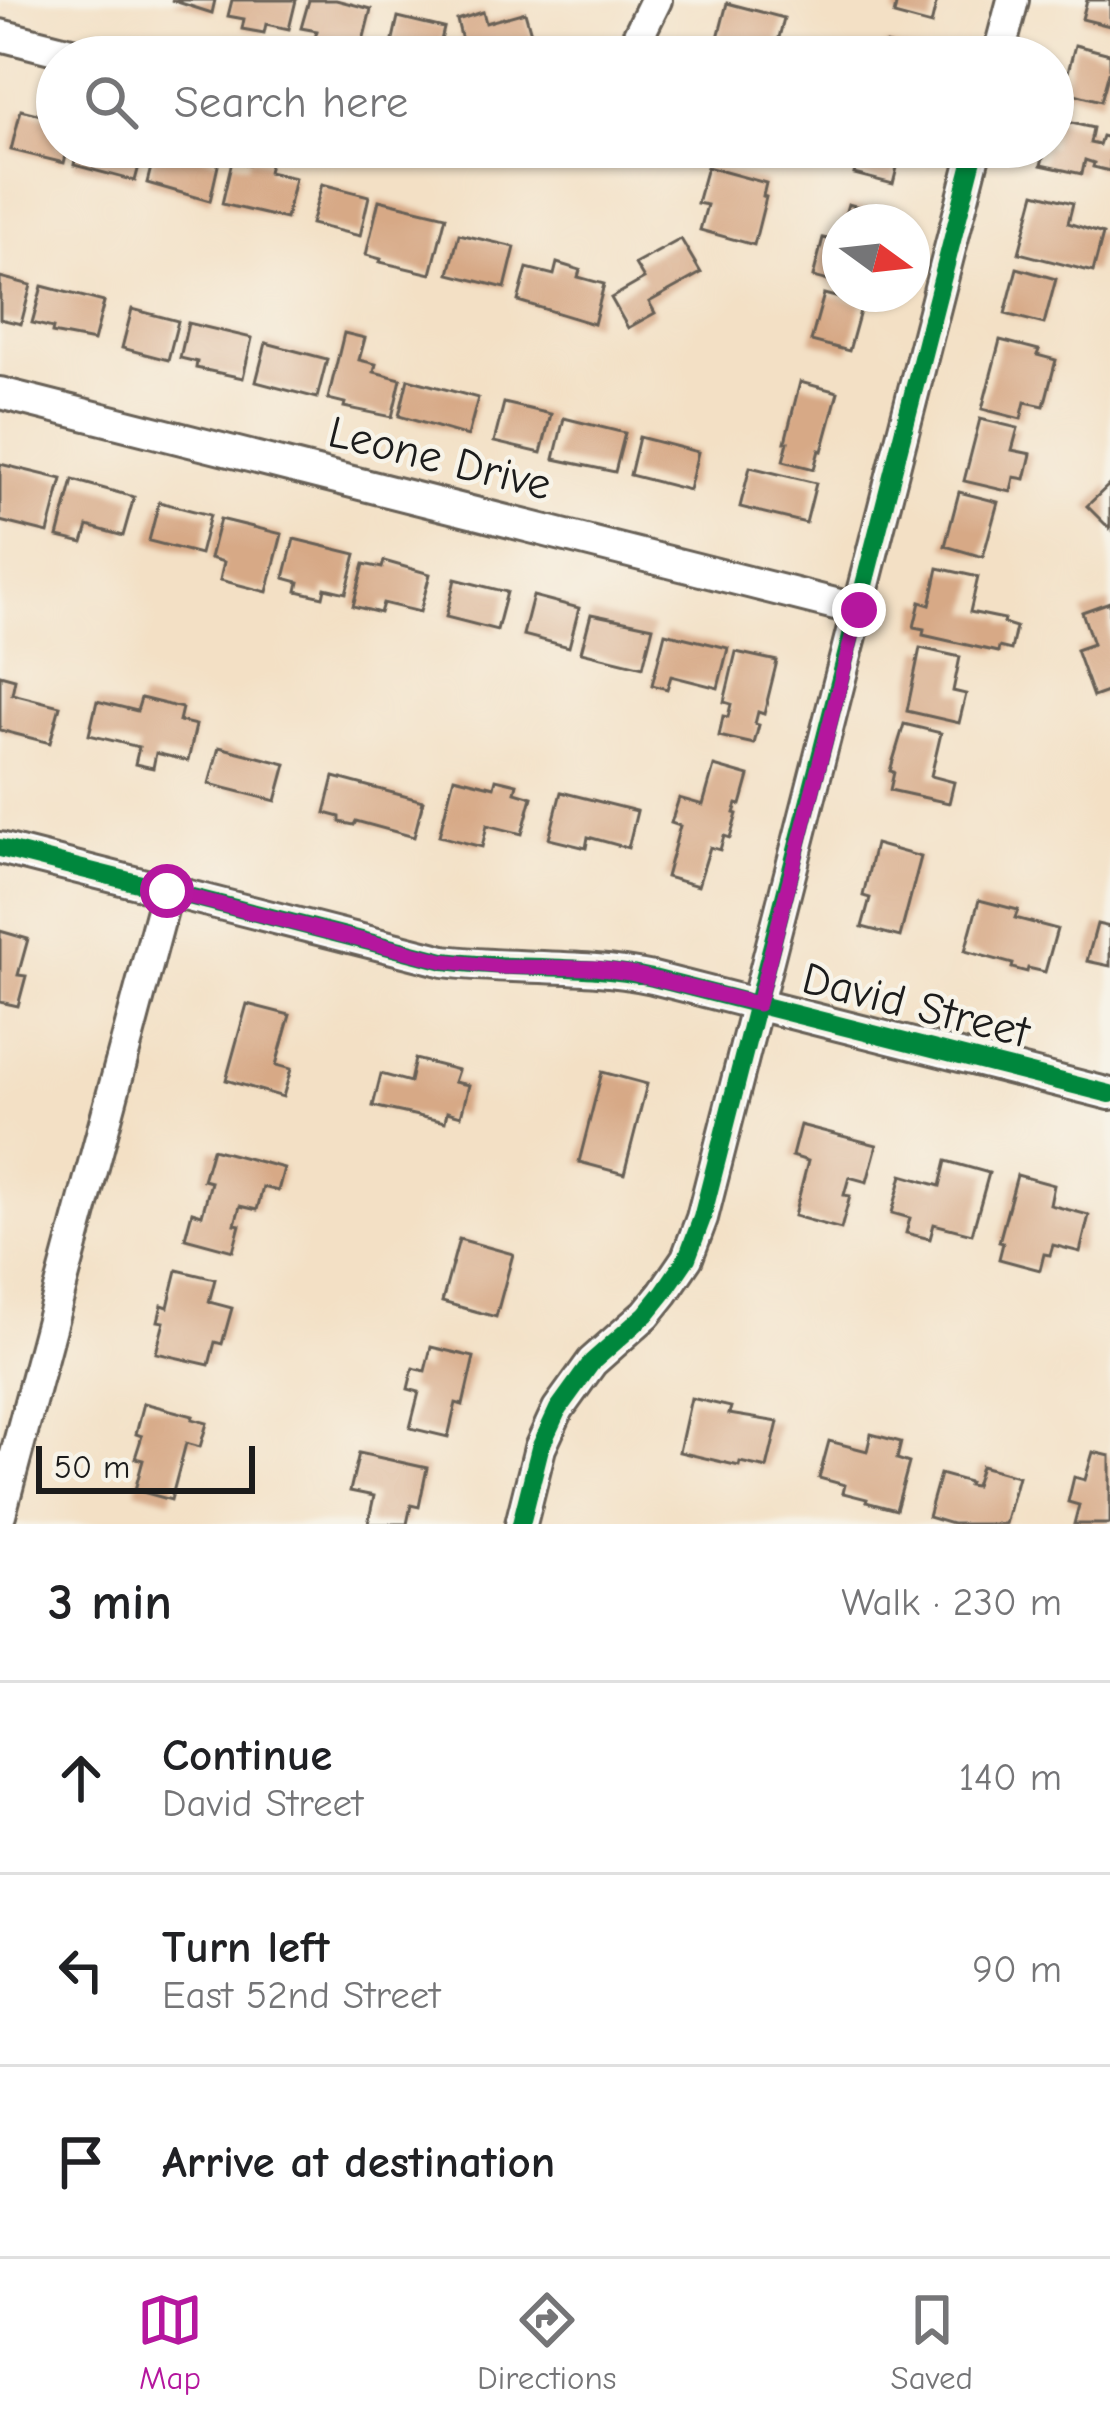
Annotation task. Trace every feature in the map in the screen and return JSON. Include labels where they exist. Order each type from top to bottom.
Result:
[{"type":"street","points":[[638,36],[656,0]]},
{"type":"street","points":[[1004,36],[1013,0]]},
{"type":"street","points":[[0,35],[36,44]]},
{"type":"street","points":[[521,1524],[540,1448],[558,1408],[592,1362],[646,1314],[687,1258],[706,1205],[971,168]]},
{"type":"street","name":"Leone Drive","points":[[0,393],[859,610]]},
{"type":"street","name":"David Street","points":[[0,848],[444,961],[570,967],[653,977],[1110,1094]]},
{"type":"street","points":[[0,1514],[167,891]]},
{"type":"building","points":[[171,0],[215,0],[212,13]]},
{"type":"building","points":[[232,0],[296,0],[289,29],[266,24],[264,33],[242,29],[244,19],[228,16]]},
{"type":"building","points":[[309,0],[336,0],[371,9],[364,36],[316,36],[317,31],[301,28]]},
{"type":"building","points":[[897,0],[937,0],[931,25],[894,15]]},
{"type":"building","points":[[1087,0],[1110,0],[1110,26],[1082,19]]},
{"type":"building","points":[[727,3],[784,18],[779,36],[718,36]]},
{"type":"building","points":[[483,12],[486,23],[525,12],[532,36],[461,36],[457,20]]},
{"type":"building","points":[[398,17],[444,28],[442,36],[394,36]]},
{"type":"building","points":[[1075,45],[1110,54],[1101,101],[1074,94]]},
{"type":"building","points":[[21,110],[36,114],[36,156],[11,150]]},
{"type":"building","points":[[1074,124],[1093,128],[1090,143],[1099,145],[1102,136],[1110,138],[1110,171],[1085,160],[1082,174],[1055,168],[1074,168]]},
{"type":"building","points":[[85,168],[138,168],[135,181]]},
{"type":"building","points":[[151,168],[217,168],[210,201],[147,183]]},
{"type":"building","points":[[230,168],[269,168],[268,172],[295,178],[286,219],[222,204]]},
{"type":"building","points":[[707,168],[766,183],[754,245],[700,230],[707,205],[697,203]]},
{"type":"building","points":[[856,168],[897,168],[893,184],[854,174]]},
{"type":"building","points":[[322,184],[369,196],[360,236],[311,224]]},
{"type":"building","points":[[1035,193],[1073,203],[1068,223],[1103,234],[1093,272],[1019,253]]},
{"type":"building","points":[[379,200],[446,216],[431,274],[366,255]]},
{"type":"building","points":[[459,234],[515,247],[505,288],[449,274]]},
{"type":"building","points":[[681,239],[701,273],[649,302],[655,313],[628,328],[611,298],[644,279],[635,264]]},
{"type":"building","points":[[822,242],[822,279],[813,277]]},
{"type":"building","points":[[557,263],[580,270],[578,277],[604,284],[594,324],[518,301],[527,268],[554,275]]},
{"type":"building","points":[[1017,268],[1056,279],[1044,324],[1005,314]]},
{"type":"building","points":[[0,277],[31,285],[21,324],[0,319]]},
{"type":"building","points":[[42,286],[104,302],[94,341],[52,333],[53,328],[32,323]]},
{"type":"building","points":[[822,301],[822,312],[860,312],[849,351],[811,341]]},
{"type":"building","points":[[132,309],[178,321],[168,360],[122,348]]},
{"type":"building","points":[[188,323],[252,338],[243,378],[196,368],[197,362],[180,358]]},
{"type":"building","points":[[344,333],[365,338],[359,360],[376,364],[374,372],[401,379],[392,417],[328,399]]},
{"type":"building","points":[[1000,340],[1039,350],[1037,355],[1056,360],[1044,406],[1025,402],[1021,419],[982,409]]},
{"type":"building","points":[[266,343],[327,359],[317,398],[256,382]]},
{"type":"building","points":[[408,379],[478,398],[468,436],[399,416]]},
{"type":"building","points":[[800,382],[838,392],[814,469],[783,461]]},
{"type":"building","points":[[504,403],[551,414],[541,453],[494,442]]},
{"type":"building","points":[[564,418],[625,433],[615,472],[554,459]]},
{"type":"building","points":[[980,419],[1018,428],[1012,450],[1031,454],[1025,479],[1014,477],[1011,492],[964,481]]},
{"type":"building","points":[[639,437],[698,452],[689,490],[630,475]]},
{"type":"building","points":[[0,464],[62,479],[48,533],[0,521]]},
{"type":"building","points":[[750,467],[816,483],[806,523],[740,507]]},
{"type":"building","points":[[73,480],[134,497],[123,536],[88,526],[83,543],[58,537]]},
{"type":"building","points":[[1110,484],[1110,529],[1087,506]]},
{"type":"building","points":[[959,492],[998,502],[983,557],[945,546]]},
{"type":"building","points":[[159,502],[210,515],[200,554],[149,541]]},
{"type":"building","points":[[220,519],[282,534],[267,592],[220,580],[224,562],[210,558]]},
{"type":"building","points":[[294,539],[356,554],[346,593],[325,588],[323,597],[297,591],[299,582],[284,578]]},
{"type":"building","points":[[384,561],[430,574],[420,612],[383,603],[380,613],[353,606],[364,564],[382,568]]},
{"type":"building","points":[[938,568],[978,577],[970,612],[1004,619],[1003,623],[1016,627],[1011,650],[999,647],[998,652],[923,635],[924,629],[914,627],[920,602],[930,605]]},
{"type":"building","points":[[455,579],[507,592],[497,630],[446,617]]},
{"type":"building","points":[[533,596],[579,608],[569,647],[523,635]]},
{"type":"building","points":[[1110,602],[1110,691],[1093,697],[1076,650],[1093,644],[1082,612]]},
{"type":"building","points":[[591,614],[653,627],[643,667],[581,652]]},
{"type":"building","points":[[665,633],[728,648],[718,688],[671,676],[667,689],[652,685]]},
{"type":"building","points":[[920,648],[960,657],[953,691],[966,694],[959,723],[907,711]]},
{"type":"building","points":[[736,652],[777,661],[764,714],[758,712],[754,744],[719,736],[731,704],[724,702]]},
{"type":"building","points":[[0,675],[15,679],[12,694],[60,706],[50,743],[0,730]]},
{"type":"building","points":[[141,698],[182,708],[179,721],[196,725],[188,761],[156,753],[153,768],[135,764],[139,747],[89,735],[97,701],[137,711]]},
{"type":"building","points":[[904,724],[941,733],[931,776],[954,782],[949,803],[890,790],[894,772],[890,771]]},
{"type":"building","points":[[219,747],[286,764],[276,801],[209,784]]},
{"type":"building","points":[[714,766],[749,776],[730,838],[724,836],[720,850],[710,847],[698,886],[666,877],[680,826],[671,823],[679,798],[703,805]]},
{"type":"building","points":[[334,777],[423,801],[414,837],[356,821],[354,825],[340,822],[340,817],[325,813]]},
{"type":"building","points":[[454,777],[494,787],[496,779],[517,784],[515,792],[532,797],[522,834],[487,825],[482,847],[439,836]]},
{"type":"building","points":[[561,792],[637,811],[628,848],[588,837],[586,848],[549,839]]},
{"type":"building","points":[[875,844],[921,857],[900,937],[862,927],[870,898],[863,896]]},
{"type":"building","points":[[979,900],[1018,910],[1015,918],[1057,929],[1045,972],[1028,968],[1027,972],[965,951]]},
{"type":"building","points":[[1097,924],[1110,927],[1110,966],[1087,961]]},
{"type":"building","points":[[0,931],[28,939],[18,975],[26,976],[18,1006],[0,1002]]},
{"type":"building","points":[[247,1004],[290,1015],[276,1065],[291,1069],[283,1097],[226,1080]]},
{"type":"building","points":[[415,1059],[458,1070],[454,1082],[469,1085],[461,1116],[447,1112],[445,1122],[373,1106],[381,1074],[410,1082]]},
{"type":"building","points":[[602,1072],[647,1084],[624,1174],[579,1162]]},
{"type":"building","points":[[800,1125],[877,1145],[867,1182],[849,1177],[844,1195],[850,1196],[841,1229],[794,1216],[808,1161],[792,1156]]},
{"type":"building","points":[[212,1149],[284,1168],[278,1191],[263,1187],[257,1210],[240,1206],[233,1251],[185,1238],[192,1212],[202,1215],[211,1182],[203,1180]]},
{"type":"building","points":[[946,1161],[989,1173],[972,1234],[934,1224],[930,1239],[906,1233],[910,1218],[892,1213],[902,1175],[940,1186]]},
{"type":"building","points":[[1017,1175],[1054,1185],[1050,1205],[1089,1215],[1080,1252],[1053,1245],[1050,1255],[1044,1254],[1040,1270],[999,1259]]},
{"type":"building","points":[[459,1239],[513,1254],[496,1317],[442,1302]]},
{"type":"building","points":[[177,1270],[215,1279],[209,1302],[232,1308],[222,1344],[215,1342],[209,1365],[156,1353],[164,1322],[158,1321],[162,1305],[168,1307]]},
{"type":"building","points":[[431,1347],[474,1357],[463,1405],[456,1403],[448,1437],[410,1428],[419,1392],[408,1389],[413,1368],[425,1371]]},
{"type":"building","points":[[691,1398],[731,1407],[729,1414],[778,1422],[767,1468],[679,1452]]},
{"type":"building","points":[[144,1403],[207,1423],[200,1447],[186,1443],[171,1500],[135,1490],[143,1460],[135,1458]]},
{"type":"building","points":[[871,1434],[901,1442],[897,1459],[909,1463],[896,1510],[843,1493],[845,1485],[819,1478],[829,1441],[867,1451]]},
{"type":"building","points":[[1093,1452],[1110,1456],[1110,1524],[1074,1524],[1079,1505],[1068,1502],[1074,1477],[1085,1480]]},
{"type":"building","points":[[359,1453],[427,1468],[419,1507],[411,1505],[407,1524],[368,1524],[374,1496],[350,1491]]},
{"type":"building","points":[[981,1466],[1018,1476],[1005,1524],[952,1524],[928,1517],[940,1474],[975,1486]]},
{"type":"cycle path","points":[[521,1524],[540,1448],[558,1409],[592,1362],[663,1293],[687,1258],[702,1218],[971,168]]},
{"type":"cycle path","points":[[0,848],[444,961],[601,970],[653,978],[1110,1094]]},
{"type":"route","points":[[167,891],[444,961],[595,968],[653,977],[758,1004],[859,610]]}]
